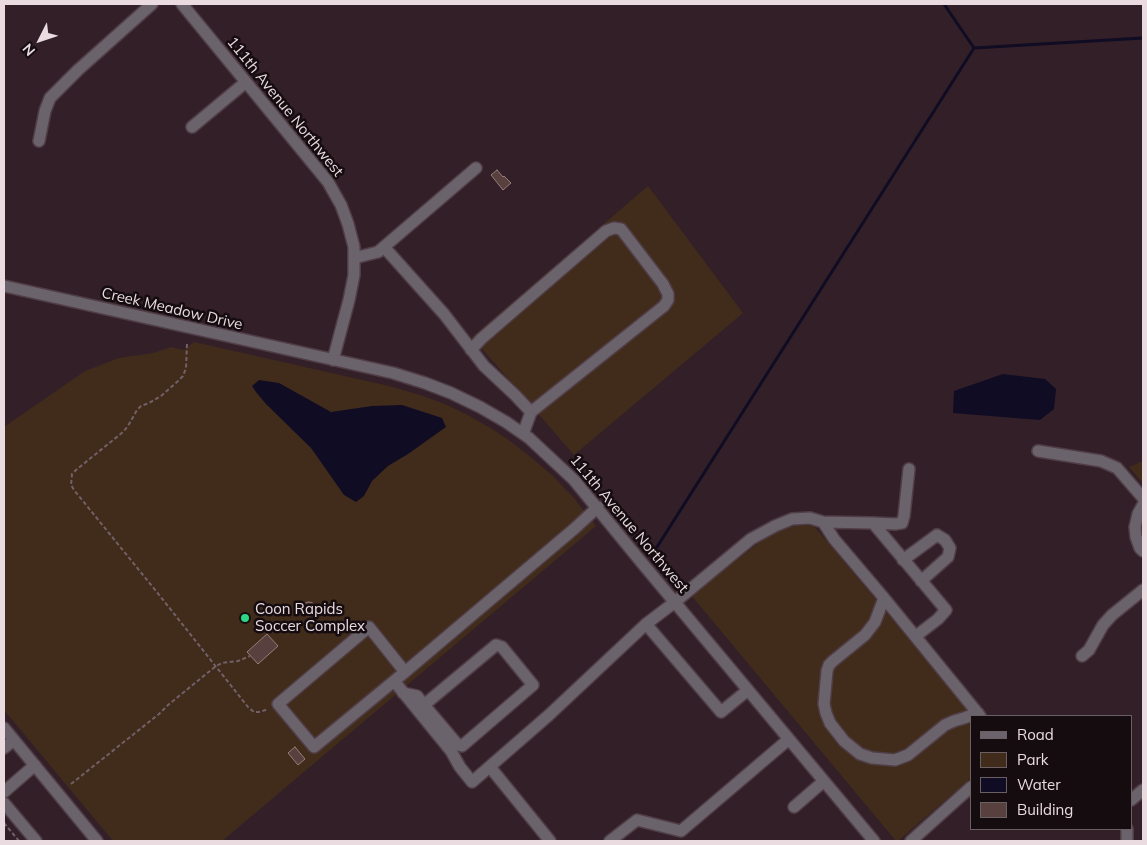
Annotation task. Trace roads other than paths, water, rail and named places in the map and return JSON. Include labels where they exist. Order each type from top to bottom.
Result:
[{"type":"street","points":[[40,140],[45,111],[50,98],[78,70],[152,4]]},
{"type":"street","name":"111th Avenue Northwest","points":[[182,4],[328,182],[341,205],[354,247],[354,275],[333,360],[393,373],[425,382],[451,393],[506,422],[551,457],[598,507],[674,602],[874,841]]},
{"type":"street","points":[[192,128],[246,82]]},
{"type":"street","points":[[354,258],[378,252],[476,168]]},
{"type":"street","points":[[471,350],[481,339],[606,231],[614,228],[621,229],[663,284],[668,294],[668,300],[664,306],[532,412],[523,434]]},
{"type":"street","points":[[384,246],[444,314],[484,366],[532,412]]},
{"type":"street","name":"Creek Meadow Drive","points":[[4,286],[333,360]]},
{"type":"street","points":[[1038,451],[1102,461],[1117,468],[1143,498]]},
{"type":"street","points":[[394,681],[451,751],[460,767],[472,782],[549,715],[646,624],[751,539],[792,519],[810,518],[823,522],[902,523],[909,469]]},
{"type":"street","points":[[1143,505],[1138,514],[1135,527],[1136,537],[1143,551]]},
{"type":"street","points":[[404,672],[369,627],[278,704],[314,747],[394,681],[574,529],[598,507]]},
{"type":"street","points":[[823,522],[834,539],[916,636],[979,715]]},
{"type":"street","points":[[873,523],[946,610],[938,619],[916,636]]},
{"type":"street","points":[[903,560],[937,535],[945,540],[950,548],[948,557],[921,581]]},
{"type":"street","points":[[1082,656],[1089,650],[1103,625],[1143,590]]},
{"type":"street","points":[[884,598],[874,622],[865,635],[829,665],[824,704],[830,724],[844,741],[860,754],[872,758],[895,760],[908,755],[945,725],[954,720],[970,717]]},
{"type":"street","points":[[646,624],[721,712],[748,690]]},
{"type":"street","points":[[403,693],[417,696],[424,705],[458,745],[462,746],[533,685],[502,647],[496,645],[424,705]]},
{"type":"street","points":[[4,728],[97,841]]},
{"type":"street","points":[[610,841],[637,820],[681,830],[789,739]]},
{"type":"street","points":[[4,748],[14,740]]},
{"type":"street","points":[[4,792],[35,765]]},
{"type":"street","points":[[490,766],[550,841]]},
{"type":"street","points":[[794,807],[824,781]]},
{"type":"street","points":[[911,841],[970,788]]},
{"type":"street","points":[[1132,799],[1143,790]]},
{"type":"street","points":[[4,803],[36,841]]},
{"type":"water","points":[[1003,374],[1045,379],[1056,389],[1054,409],[1040,420],[953,413],[954,391]]},
{"type":"water","points":[[259,380],[279,383],[331,412],[372,406],[402,405],[442,418],[446,427],[388,466],[372,481],[364,496],[356,502],[344,495],[311,448],[256,392],[252,386]]},
{"type":"waterway","points":[[944,4],[974,48]]},
{"type":"waterway","points":[[974,48],[1143,38]]},
{"type":"waterway","points":[[657,547],[974,48]]},
{"type":"place","name":"Coon Rapids Soccer Complex","points":[[245,618]]}]
